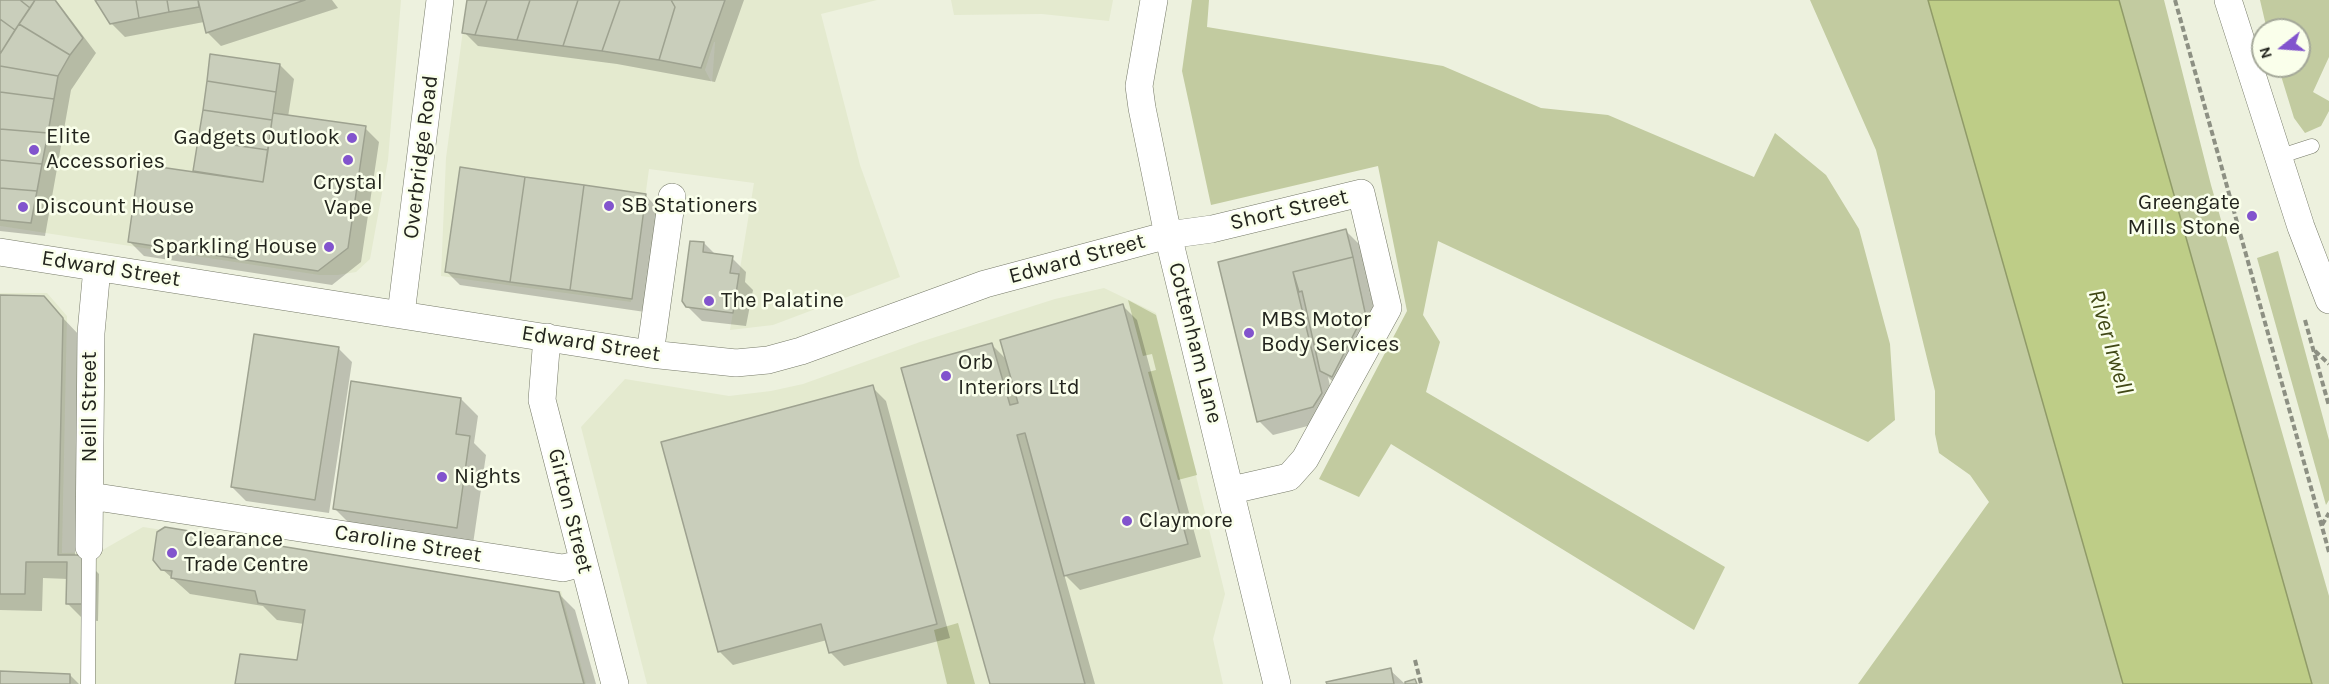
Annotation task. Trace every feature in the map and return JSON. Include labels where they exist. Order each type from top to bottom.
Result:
[{"type":"street","name":"Overbridge Road","points":[[401,314],[440,0]]},
{"type":"street","name":"Cottenham Lane","points":[[1154,0],[1139,86],[1168,235],[1232,490],[1277,684]]},
{"type":"street","points":[[2228,0],[2278,157],[2329,300]]},
{"type":"street","name":"Short Street","points":[[1168,235],[1212,229],[1361,193],[1388,308],[1305,459],[1289,477],[1232,490]]},
{"type":"street","points":[[650,354],[672,197]]},
{"type":"street","name":"Edward Street","points":[[0,252],[650,354],[736,363],[768,360],[801,351],[985,284],[1168,235]]},
{"type":"street","name":"Neill Street","points":[[89,547],[91,333],[97,268]]},
{"type":"street","name":"Girton Street","points":[[547,337],[542,400],[615,684]]},
{"type":"street","name":"Caroline Street","points":[[90,496],[563,568],[583,563]]},
{"type":"lane","points":[[2278,157],[2312,146]]},
{"type":"lane","points":[[88,684],[89,547]]},
{"type":"path","points":[[2175,0],[2329,552]]},
{"type":"path","points":[[2314,351],[2329,364]]},
{"type":"path","points":[[2321,526],[2329,513]]},
{"type":"path","points":[[1415,660],[1421,684]]},
{"type":"shaded area","points":[[0,0],[401,0],[388,160],[370,259],[356,272],[319,275],[0,226]]},
{"type":"shaded area","points":[[467,0],[877,0],[821,14],[860,165],[900,277],[773,325],[730,330],[754,183],[649,169],[631,302],[441,276],[446,158]],"holes":[[[715,42],[712,83],[705,70]]]},
{"type":"shaded area","points":[[951,0],[1113,0],[1109,21],[1042,14],[954,15]]},
{"type":"shaded area","points":[[1192,0],[1209,0],[1207,27],[1443,66],[1541,108],[1608,115],[1754,177],[1775,133],[1826,175],[1859,229],[1890,344],[1895,420],[1868,442],[1438,241],[1423,315],[1440,342],[1426,392],[1725,567],[1694,630],[1391,444],[1359,497],[1319,479],[1407,311],[1378,166],[1211,205],[1182,71]]},
{"type":"shaded area","points":[[1810,0],[1928,0],[2123,684],[1858,684],[1989,502],[1970,475],[1939,453],[1935,434],[1935,391],[1876,150]]},
{"type":"shaded area","points":[[2119,0],[2164,0],[2211,185],[2329,596],[2329,684],[2312,684]]},
{"type":"shaded area","points":[[2260,0],[2329,0],[2329,57],[2313,92],[2329,101],[2329,111],[2321,126],[2305,133],[2294,118],[2282,78],[2311,78],[2311,18],[2264,18]]},
{"type":"shaded area","points":[[2278,251],[2329,440],[2329,500],[2326,505],[2257,258]]},
{"type":"shaded area","points":[[1104,288],[1156,313],[1225,594],[1213,639],[1223,684],[647,684],[581,427],[625,379],[729,396],[771,391],[803,384],[920,342],[1055,299]]},
{"type":"shaded area","points":[[0,293],[47,293],[67,316],[62,553],[99,552],[143,527],[561,591],[586,684],[0,684]]},
{"type":"shaded area","points":[[1128,300],[1156,315],[1197,475],[1178,480],[1148,372],[1156,370],[1152,354],[1143,356]]},
{"type":"shaded area","points":[[958,623],[975,684],[947,684],[934,630]]},
{"type":"water","name":"River Irwell","points":[[1928,0],[2119,0],[2312,684],[2123,684]]},
{"type":"building","points":[[0,0],[20,0],[30,8],[15,30],[0,19]]},
{"type":"building","points":[[20,0],[35,0],[30,8]]},
{"type":"building","points":[[35,0],[55,0],[83,38],[70,55],[19,24]]},
{"type":"building","points":[[95,0],[136,0],[139,18],[110,24]]},
{"type":"building","points":[[136,0],[167,0],[169,12],[139,18]]},
{"type":"building","points":[[167,0],[198,0],[199,7],[169,12]]},
{"type":"building","points":[[198,0],[305,0],[206,33]]},
{"type":"building","points":[[467,0],[487,0],[475,35],[462,33]]},
{"type":"building","points":[[487,0],[530,0],[517,40],[475,35]]},
{"type":"building","points":[[530,0],[578,0],[563,46],[517,40]]},
{"type":"building","points":[[578,0],[620,0],[602,51],[563,46]]},
{"type":"building","points":[[620,0],[671,0],[675,7],[659,60],[602,51]]},
{"type":"building","points":[[671,0],[725,0],[701,68],[659,60],[675,7]]},
{"type":"building","points":[[0,19],[15,30],[0,54]]},
{"type":"building","points":[[19,24],[70,55],[58,76],[0,66],[0,54]]},
{"type":"building","points":[[210,54],[280,64],[276,92],[207,81]]},
{"type":"building","points":[[0,66],[58,76],[54,99],[0,92]]},
{"type":"building","points":[[207,81],[276,92],[272,120],[203,110]]},
{"type":"building","points":[[0,92],[54,99],[48,133],[0,129]]},
{"type":"building","points":[[203,110],[272,120],[268,150],[198,140]]},
{"type":"building","points":[[273,113],[366,126],[348,248],[318,271],[128,242],[139,164],[263,182]]},
{"type":"building","points":[[0,129],[48,133],[42,164],[0,160]]},
{"type":"building","points":[[198,140],[268,150],[263,182],[193,171]]},
{"type":"building","points":[[0,160],[42,164],[37,191],[0,188]]},
{"type":"building","points":[[460,167],[525,177],[510,282],[445,272]]},
{"type":"building","points":[[525,177],[584,185],[570,290],[510,282]]},
{"type":"building","points":[[584,185],[646,194],[632,299],[570,290]]},
{"type":"building","points":[[0,188],[37,191],[31,223],[0,220]]},
{"type":"building","points":[[1346,229],[1353,257],[1293,272],[1322,393],[1313,407],[1257,422],[1218,262]]},
{"type":"building","points":[[690,241],[704,242],[703,252],[733,256],[730,273],[739,274],[733,313],[686,307],[682,301]]},
{"type":"building","points":[[1353,257],[1365,312],[1332,377],[1320,371],[1302,291],[1299,292],[1293,272]]},
{"type":"building","points":[[0,295],[44,296],[63,318],[58,555],[83,555],[82,604],[66,604],[67,562],[26,562],[25,594],[0,594]]},
{"type":"building","points":[[1123,304],[1188,544],[1064,576],[1025,433],[1017,435],[1085,684],[990,684],[901,368],[992,343],[1010,405],[1018,403],[1000,340]]},
{"type":"building","points":[[254,334],[339,347],[315,500],[231,487]]},
{"type":"building","points":[[351,381],[461,398],[456,434],[470,436],[457,528],[333,509]]},
{"type":"building","points":[[873,385],[937,624],[829,653],[821,624],[718,652],[661,442]]},
{"type":"building","points":[[165,527],[559,592],[584,684],[235,684],[240,654],[297,660],[305,610],[258,603],[255,591],[171,578],[172,571],[161,570],[153,560],[157,532]]},
{"type":"building","points":[[1391,668],[1394,684],[1327,684],[1326,682]]},
{"type":"building","points":[[0,671],[70,674],[70,684],[0,684]]},
{"type":"building","points":[[1415,679],[1417,684],[1405,684],[1405,682]]},
{"type":"place","name":"Gadgets Outlook","points":[[352,138]]},
{"type":"place","name":"Elite Accessories","points":[[34,150]]},
{"type":"place","name":"Crystal Vape","points":[[348,160]]},
{"type":"place","name":"SB Stationers","points":[[609,206]]},
{"type":"place","name":"Discount House","points":[[23,207]]},
{"type":"place","name":"Greengate Mills Stone","points":[[2252,216]]},
{"type":"place","name":"Sparkling House","points":[[329,247]]},
{"type":"place","name":"The Palatine","points":[[709,301]]},
{"type":"place","name":"MBS Motor Body Services","points":[[1249,333]]},
{"type":"place","name":"Orb Interiors Ltd","points":[[946,376]]},
{"type":"place","name":"Nights","points":[[442,477]]},
{"type":"place","name":"Claymore","points":[[1127,521]]},
{"type":"place","name":"Clearance Trade Centre","points":[[172,553]]}]
